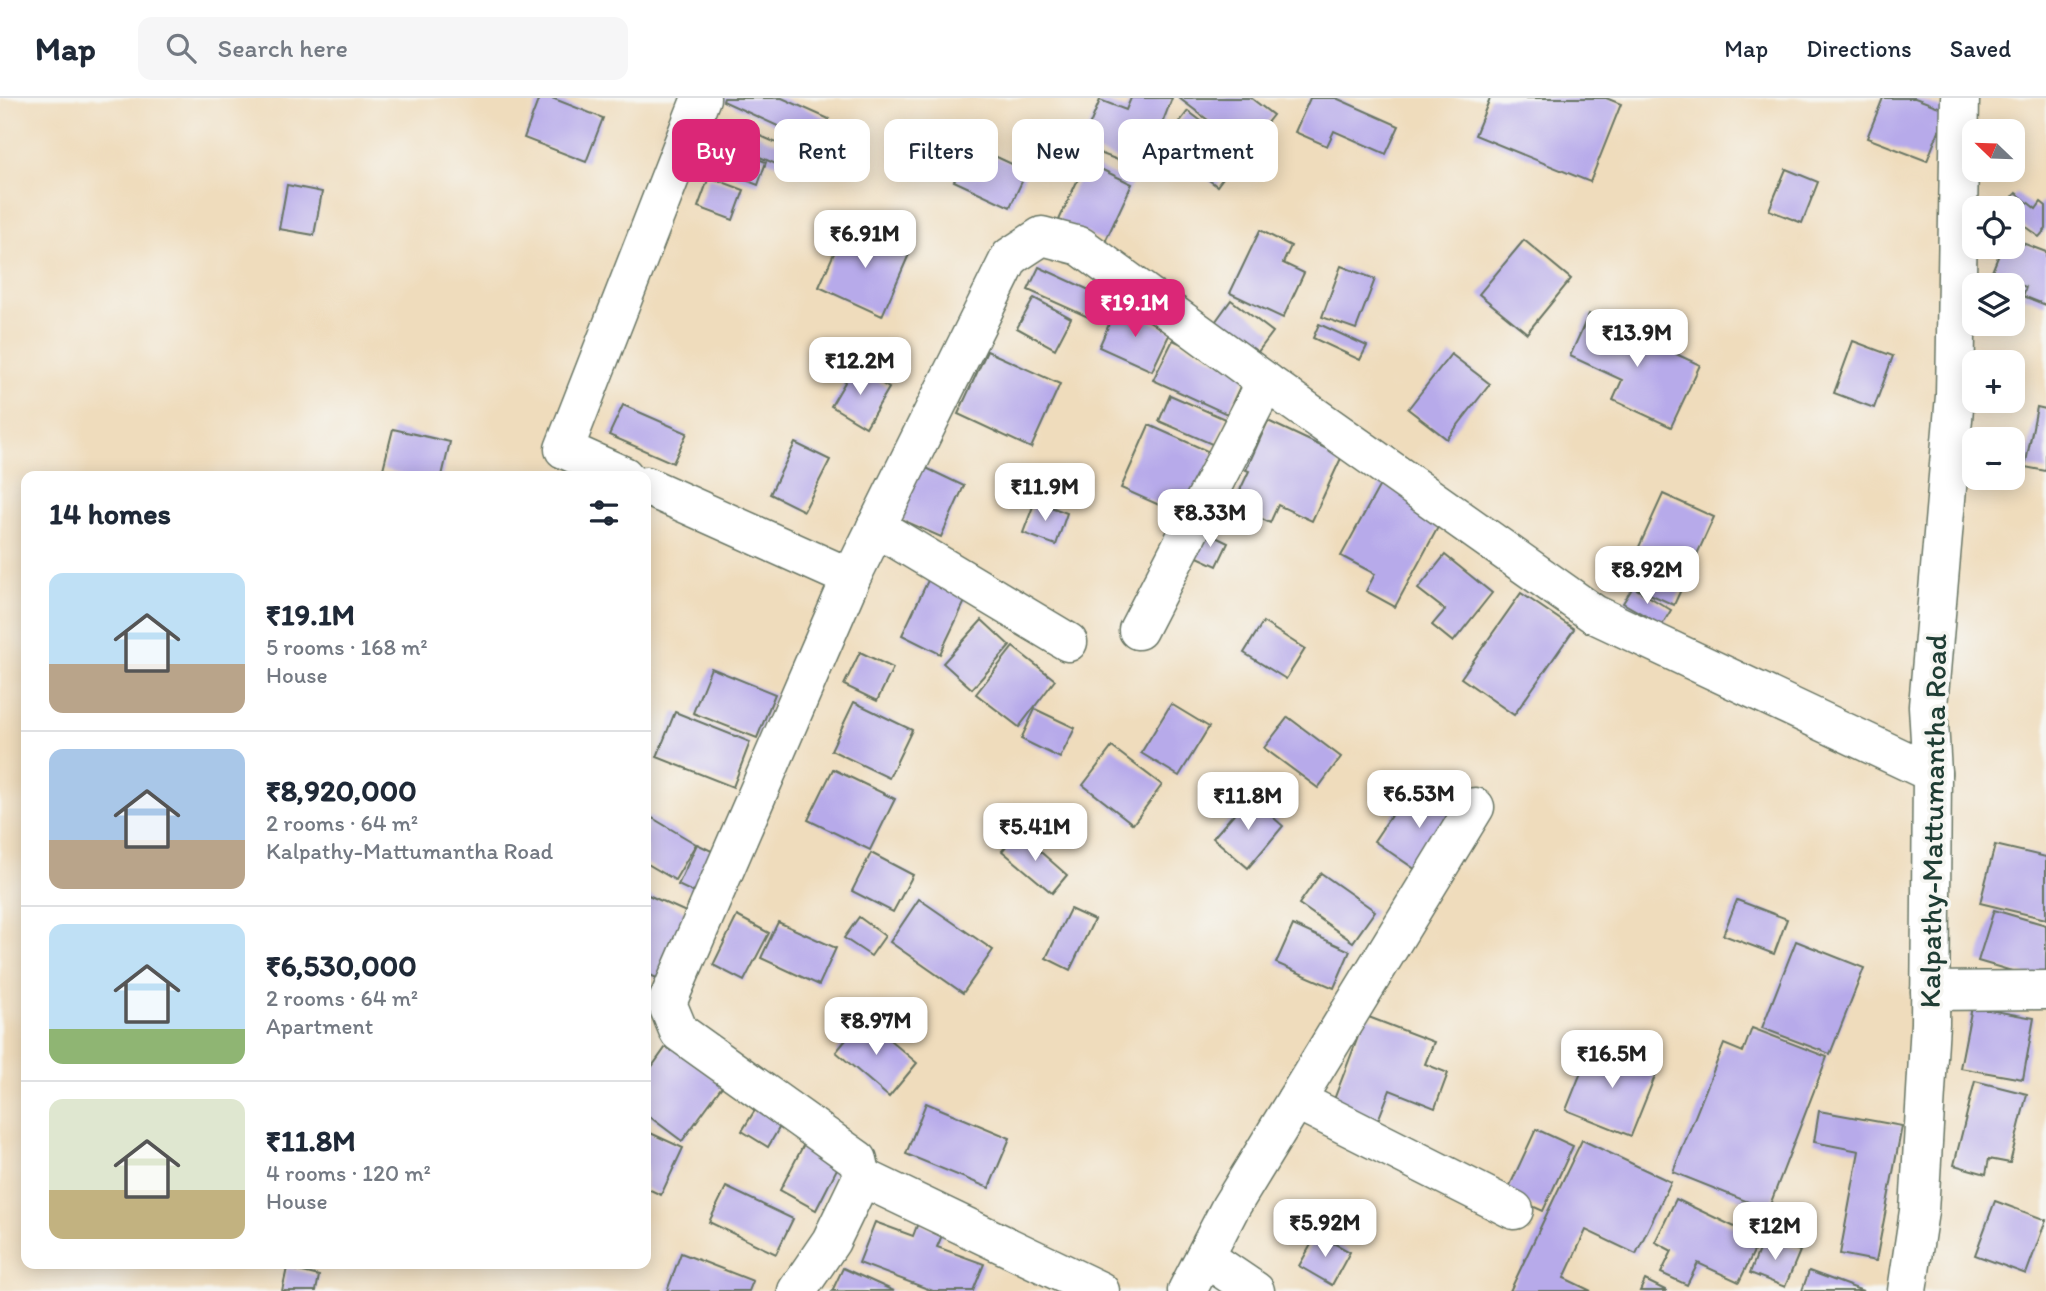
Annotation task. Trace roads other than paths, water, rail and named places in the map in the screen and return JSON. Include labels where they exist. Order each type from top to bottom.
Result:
[{"type":"street","points":[[613,471],[564,449],[701,98]]},
{"type":"street","name":"Kalpathy-Mattumantha Road","points":[[1906,1291],[1919,1211],[1930,991],[1932,773],[1928,706],[1955,397],[1960,98]]},
{"type":"street","points":[[797,1291],[831,1241],[862,1177],[858,1160],[679,1032],[667,1003],[851,578],[1010,257],[1042,236],[1080,246],[1266,383],[1594,614],[1932,773]]},
{"type":"street","points":[[1138,630],[1266,383]]},
{"type":"street","points":[[651,488],[851,578]]},
{"type":"street","points":[[876,527],[1068,642]]},
{"type":"street","points":[[1187,1291],[1230,1208],[1475,807]]},
{"type":"street","points":[[1930,991],[2046,990]]},
{"type":"street","points":[[1296,1100],[1514,1210]]},
{"type":"street","points":[[862,1177],[1100,1291]]},
{"type":"street","points":[[1205,1257],[1255,1291]]}]
